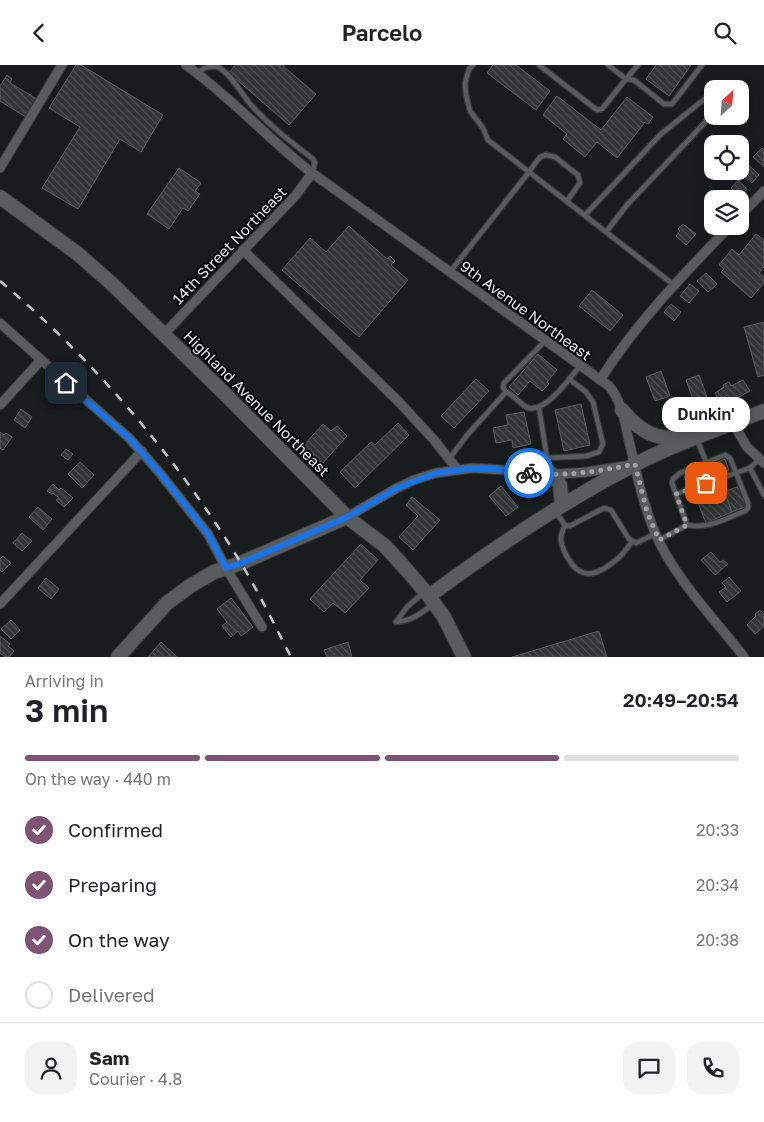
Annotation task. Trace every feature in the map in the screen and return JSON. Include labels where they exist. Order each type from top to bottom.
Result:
[{"type":"main road","name":"Highland Avenue Northeast","points":[[0,197],[78,254],[164,334],[347,517],[384,547],[430,597],[450,628],[464,657]]},
{"type":"main road","points":[[622,410],[633,423],[645,432],[671,439],[696,437]]},
{"type":"main road","points":[[430,597],[495,549],[558,507],[635,464],[696,437],[764,411]]},
{"type":"main road","points":[[552,475],[560,485],[558,507]]},
{"type":"main road","points":[[118,657],[167,603],[196,582],[347,517]]},
{"type":"street","points":[[0,168],[62,65]]},
{"type":"street","name":"9th Avenue Northeast","points":[[186,65],[312,173],[609,386],[616,394],[622,410],[641,491],[657,537],[683,581],[744,657]]},
{"type":"street","name":"14th Street Northeast","points":[[164,334],[296,195],[312,173]]},
{"type":"street","points":[[749,207],[764,191]]},
{"type":"street","points":[[600,380],[633,332],[721,235]]},
{"type":"street","points":[[243,250],[400,402],[458,470]]},
{"type":"street","points":[[0,323],[142,451],[208,534],[226,568],[262,627]]},
{"type":"street","points":[[0,405],[41,360]]},
{"type":"street","points":[[733,423],[741,439],[761,461]]},
{"type":"street","points":[[0,603],[142,451]]},
{"type":"street","points":[[347,517],[397,488],[436,473],[473,468],[552,475],[587,472],[635,464]]},
{"type":"lane","points":[[473,65],[469,69],[465,83],[466,95],[470,111],[483,128],[488,140],[674,285]]},
{"type":"lane","points":[[539,65],[597,110],[602,109],[638,65]]},
{"type":"lane","points":[[608,65],[626,79],[634,80],[664,104],[672,103],[702,65]]},
{"type":"lane","points":[[197,73],[206,66],[218,67],[281,135],[313,159],[315,163],[312,173]]},
{"type":"lane","points":[[584,215],[661,134],[704,99]]},
{"type":"lane","points":[[238,109],[247,100]]},
{"type":"lane","points":[[606,232],[627,205],[704,123]]},
{"type":"lane","points":[[274,142],[281,135]]},
{"type":"lane","points":[[450,273],[540,157],[546,155],[554,157],[578,175],[580,183],[566,201]]},
{"type":"lane","points":[[545,341],[504,383],[503,387],[506,392],[528,408],[539,408],[548,402],[580,366]]},
{"type":"lane","points":[[526,473],[526,460],[529,457],[586,456],[599,452],[603,444],[593,402],[586,392],[569,379]]},
{"type":"lane","points":[[449,459],[468,434],[506,392]]},
{"type":"lane","points":[[539,408],[548,458]]},
{"type":"lane","points":[[696,437],[706,462]]},
{"type":"lane","points":[[565,525],[570,526],[604,508],[611,510],[629,539],[636,543],[687,525],[704,527],[748,508],[748,503],[730,458],[726,455],[677,475],[672,483],[687,525]]},
{"type":"lane","points":[[676,494],[736,473],[761,461]]},
{"type":"lane","points":[[750,467],[764,495]]},
{"type":"lane","points":[[558,507],[565,525],[560,535],[562,546],[570,561],[578,570],[584,573],[603,569],[626,551],[632,541]]},
{"type":"lane","points":[[430,597],[415,617],[406,621],[396,622],[407,607],[430,597]]},
{"type":"building","points":[[76,65],[81,65],[163,115],[141,152],[120,139],[78,209],[42,188],[80,127],[49,108]]},
{"type":"building","points":[[235,65],[284,65],[316,94],[289,125],[229,73]]},
{"type":"building","points":[[493,65],[516,65],[550,91],[536,110],[487,73]]},
{"type":"building","points":[[656,65],[691,65],[669,96],[646,79]]},
{"type":"building","points":[[7,75],[12,79],[10,83],[37,99],[26,117],[0,101],[0,86]]},
{"type":"building","points":[[557,96],[601,130],[627,97],[653,117],[648,124],[645,122],[617,158],[597,142],[585,157],[563,139],[567,134],[543,115]]},
{"type":"building","points":[[762,148],[764,150],[764,167],[753,157]]},
{"type":"building","points":[[749,165],[759,175],[752,183],[749,180]]},
{"type":"building","points":[[179,168],[201,183],[195,191],[200,194],[188,211],[183,208],[169,229],[147,214]]},
{"type":"building","points":[[738,180],[747,189],[733,190],[731,188]]},
{"type":"building","points":[[683,224],[696,234],[686,245],[676,236],[680,231],[678,229]]},
{"type":"building","points":[[349,226],[387,259],[390,256],[395,261],[391,265],[408,280],[359,337],[282,270],[310,238],[326,252]]},
{"type":"building","points":[[756,234],[764,240],[764,267],[759,273],[764,277],[764,283],[751,298],[721,272],[724,269],[719,265],[732,249],[739,255]]},
{"type":"building","points":[[706,273],[717,284],[708,292],[697,281]]},
{"type":"building","points":[[690,284],[699,291],[689,303],[680,296]]},
{"type":"building","points":[[592,290],[623,315],[610,331],[579,306]]},
{"type":"building","points":[[671,304],[681,312],[674,321],[664,312]]},
{"type":"building","points":[[764,322],[764,375],[758,377],[744,327]]},
{"type":"building","points":[[538,354],[557,370],[547,382],[549,384],[542,391],[530,381],[518,395],[509,387]]},
{"type":"building","points":[[661,371],[670,396],[655,401],[646,377]]},
{"type":"building","points":[[699,375],[711,408],[698,413],[686,380]]},
{"type":"building","points":[[476,379],[489,391],[454,428],[441,416]]},
{"type":"building","points":[[743,380],[750,391],[731,401],[727,395],[719,400],[715,393],[724,387],[723,385],[729,382],[731,386]]},
{"type":"building","points":[[581,404],[590,445],[564,451],[555,410]]},
{"type":"building","points":[[21,409],[32,417],[25,428],[14,420]]},
{"type":"building","points":[[524,412],[531,444],[513,448],[512,440],[496,443],[493,428],[508,425],[506,415]]},
{"type":"building","points":[[398,423],[409,435],[355,488],[340,472],[371,442],[375,445]]},
{"type":"building","points":[[323,424],[331,431],[337,426],[347,436],[322,464],[303,446]]},
{"type":"building","points":[[0,432],[12,437],[3,450],[0,448]]},
{"type":"building","points":[[66,449],[73,454],[68,460],[61,455]]},
{"type":"building","points":[[725,459],[729,470],[708,478],[716,497],[707,501],[699,482],[689,486],[684,476]]},
{"type":"building","points":[[80,462],[94,475],[82,488],[68,474]]},
{"type":"building","points":[[53,484],[73,498],[64,507],[56,500],[59,498],[47,491]]},
{"type":"building","points":[[501,486],[518,507],[506,516],[489,496]]},
{"type":"building","points":[[739,486],[747,506],[732,512],[724,492]]},
{"type":"building","points":[[724,492],[732,512],[706,523],[698,503]]},
{"type":"building","points":[[412,497],[440,520],[413,550],[399,537],[418,516],[406,505]]},
{"type":"building","points":[[38,507],[52,519],[43,530],[29,517]]},
{"type":"building","points":[[22,533],[32,541],[22,551],[13,543]]},
{"type":"building","points":[[361,544],[378,560],[360,580],[369,588],[345,613],[333,603],[324,612],[310,599]]},
{"type":"building","points":[[711,552],[720,562],[723,560],[728,564],[715,575],[701,560]]},
{"type":"building","points":[[3,556],[11,563],[2,572],[0,570],[0,559]]},
{"type":"building","points":[[729,577],[741,591],[727,602],[719,592],[726,587],[722,583]]},
{"type":"building","points":[[46,578],[59,589],[51,599],[38,588]]},
{"type":"building","points":[[231,598],[253,627],[241,636],[238,631],[231,637],[222,626],[227,622],[217,609]]},
{"type":"building","points":[[760,610],[764,614],[764,626],[755,634],[747,625]]},
{"type":"building","points":[[11,620],[20,630],[11,639],[1,629]]},
{"type":"building","points":[[599,631],[607,657],[512,657]]},
{"type":"building","points":[[0,636],[10,644],[8,646],[14,651],[9,657],[5,657],[0,653]]},
{"type":"building","points":[[161,642],[177,657],[148,657]]},
{"type":"building","points":[[348,642],[352,657],[327,657],[324,650]]},
{"type":"railway","points":[[0,281],[35,311],[101,377],[161,448],[190,486],[241,563],[291,657]]},
{"type":"way so far","points":[[529,473],[559,475],[635,464],[647,512],[659,540],[687,525],[676,494],[706,483]]},
{"type":"place","name":"Dunkin'","points":[[706,483]]},
{"type":"route","points":[[66,383],[142,451],[208,534],[226,568],[332,524],[397,488],[436,473],[473,468],[529,473]]}]
